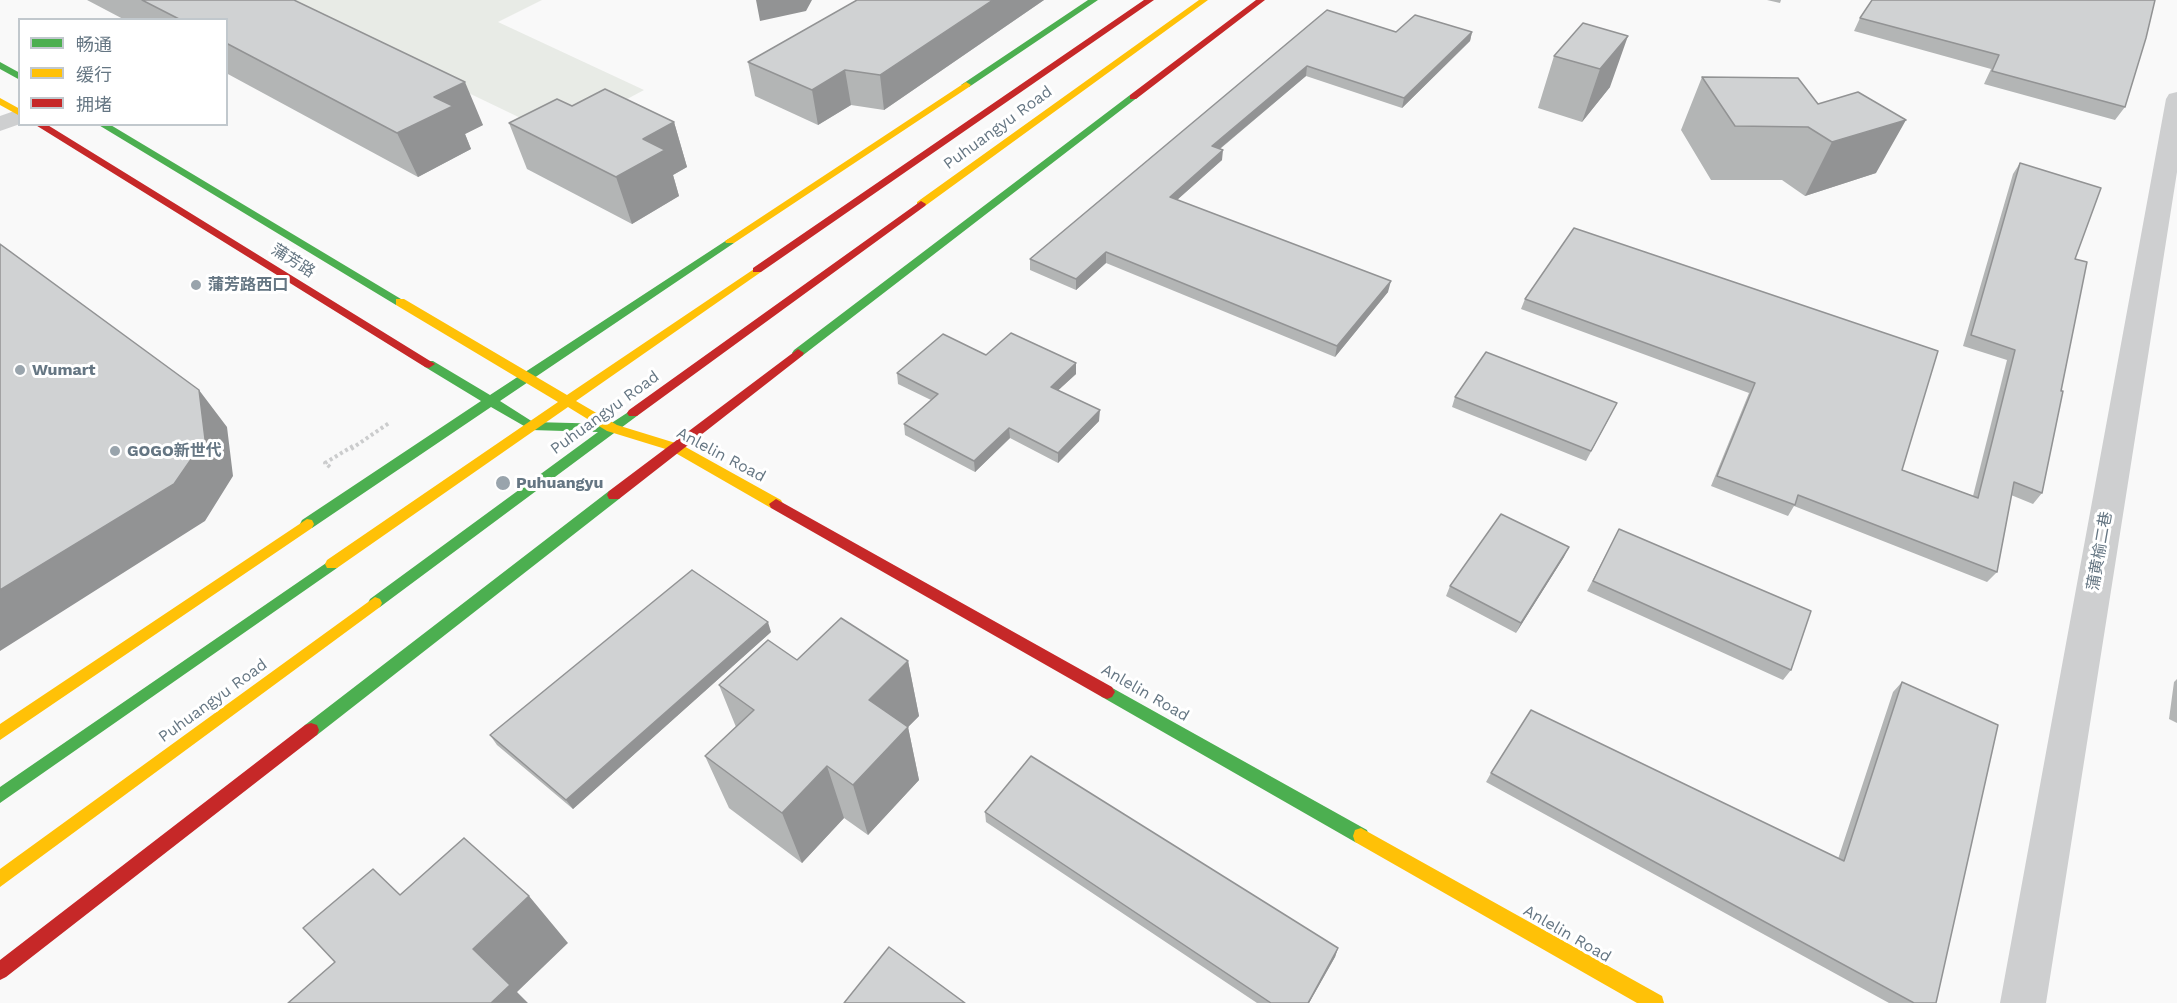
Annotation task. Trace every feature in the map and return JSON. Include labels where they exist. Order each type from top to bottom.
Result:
[{"type":"street","points":[[0,733],[489,400],[1094,0]]},
{"type":"street","name":"Puhuangyu Road","points":[[0,796],[531,426],[1150,0]]},
{"type":"street","name":"Puhuangyu Road","points":[[0,879],[612,428],[1204,0]]},
{"type":"street","points":[[0,971],[873,295],[1261,0]]},
{"type":"street","points":[[0,65],[18,76]]},
{"type":"street","name":"蒲黄榆二巷","points":[[2023,1003],[2177,99]]},
{"type":"street","points":[[0,101],[18,114]]},
{"type":"street","points":[[0,124],[18,116]]},
{"type":"street","name":"蒲芳路","points":[[41,126],[531,426]]},
{"type":"street","name":"蒲芳路","points":[[104,126],[612,428]]},
{"type":"street","points":[[531,426],[612,428]]},
{"type":"street","name":"Anlelin Road","points":[[612,428],[677,448],[1655,1003]]},
{"type":"shaded area","points":[[275,0],[542,0],[498,22],[644,90],[558,136]]},
{"type":"building","points":[[142,0],[294,0],[465,82],[434,97],[453,106],[397,133],[228,44],[228,18],[177,18]]},
{"type":"building","points":[[857,0],[993,0],[880,75],[845,70],[812,90],[748,62]]},
{"type":"building","points":[[1872,0],[2155,0],[2125,107],[1992,71],[1999,55],[1860,18]]},
{"type":"building","points":[[1327,10],[1396,32],[1415,15],[1472,32],[1404,98],[1307,66],[1212,146],[1223,150],[1170,197],[1391,281],[1337,346],[1106,252],[1076,279],[1030,259]]},
{"type":"building","points":[[1583,23],[1628,36],[1600,69],[1554,56]]},
{"type":"building","points":[[1702,77],[1798,78],[1818,104],[1858,92],[1906,120],[1832,142],[1808,127],[1735,126]]},
{"type":"building","points":[[605,89],[674,122],[643,139],[665,150],[616,177],[509,123],[557,99],[572,106]]},
{"type":"building","points":[[2020,163],[2101,188],[2075,259],[2087,262],[2042,493],[2014,482],[1997,572],[1798,495],[1795,505],[1717,476],[1755,383],[1525,299],[1574,228],[1938,351],[1902,470],[1978,498],[2015,350],[1971,335]]},
{"type":"building","name":"GOGO新世代","points":[[0,244],[199,390],[205,439],[174,484],[0,590]]},
{"type":"building","points":[[1011,333],[1076,363],[1051,387],[1100,410],[1058,453],[1009,428],[974,461],[904,424],[938,394],[897,373],[943,334],[986,355]]},
{"type":"building","points":[[1486,352],[1617,403],[1591,451],[1455,397]]},
{"type":"building","points":[[1501,514],[1569,547],[1521,623],[1450,586]]},
{"type":"building","points":[[1619,529],[1811,611],[1791,670],[1593,581]]},
{"type":"building","points":[[692,570],[768,622],[566,800],[490,735]]},
{"type":"building","points":[[841,618],[908,661],[869,700],[908,727],[853,785],[827,766],[782,813],[705,756],[754,710],[719,685],[768,640],[797,660]]},
{"type":"building","points":[[1902,682],[1998,725],[1936,1003],[1914,1003],[1491,773],[1531,710],[1844,861]]},
{"type":"building","points":[[1031,756],[1338,948],[1308,1003],[1271,1003],[985,812]]},
{"type":"building","points":[[464,838],[529,896],[473,949],[510,985],[491,1003],[288,1003],[335,962],[303,928],[373,869],[400,895]]},
{"type":"building","points":[[889,947],[965,1003],[844,1003]]},
{"type":"traffic: fast","points":[[966,85],[1094,0]]},
{"type":"traffic: fast","points":[[0,65],[18,76]]},
{"type":"traffic: fast","points":[[798,353],[1133,97]]},
{"type":"traffic: fast","points":[[104,126],[400,302]]},
{"type":"traffic: fast","points":[[307,524],[730,241]]},
{"type":"traffic: fast","points":[[429,364],[531,426],[610,428]]},
{"type":"traffic: fast","points":[[375,603],[633,413]]},
{"type":"traffic: fast","points":[[311,730],[614,495]]},
{"type":"traffic: fast","points":[[0,796],[332,564]]},
{"type":"traffic: fast","points":[[1107,692],[1361,836]]},
{"type":"traffic: slow","points":[[921,204],[1204,0]]},
{"type":"traffic: slow","points":[[730,241],[966,85]]},
{"type":"traffic: slow","points":[[0,101],[18,112]]},
{"type":"traffic: slow","points":[[332,564],[757,270]]},
{"type":"traffic: slow","points":[[400,302],[612,428],[677,448],[776,504]]},
{"type":"traffic: slow","points":[[0,733],[307,524]]},
{"type":"traffic: slow","points":[[0,879],[375,603]]},
{"type":"traffic: slow","points":[[1361,836],[1655,1003]]},
{"type":"traffic: jam","points":[[757,270],[1150,0]]},
{"type":"traffic: jam","points":[[1133,97],[1261,0]]},
{"type":"traffic: jam","points":[[41,126],[429,364]]},
{"type":"traffic: jam","points":[[633,413],[921,204]]},
{"type":"traffic: jam","points":[[614,495],[798,353]]},
{"type":"traffic: jam","points":[[776,504],[1107,692]]},
{"type":"traffic: jam","points":[[0,971],[311,730]]},
{"type":"place","name":"蒲芳路西口","points":[[196,285]]},
{"type":"place","name":"Wumart","points":[[20,370]]},
{"type":"place","name":"GOGO新世代","points":[[115,451]]},
{"type":"place","name":"Puhuangyu","points":[[503,483]]}]
